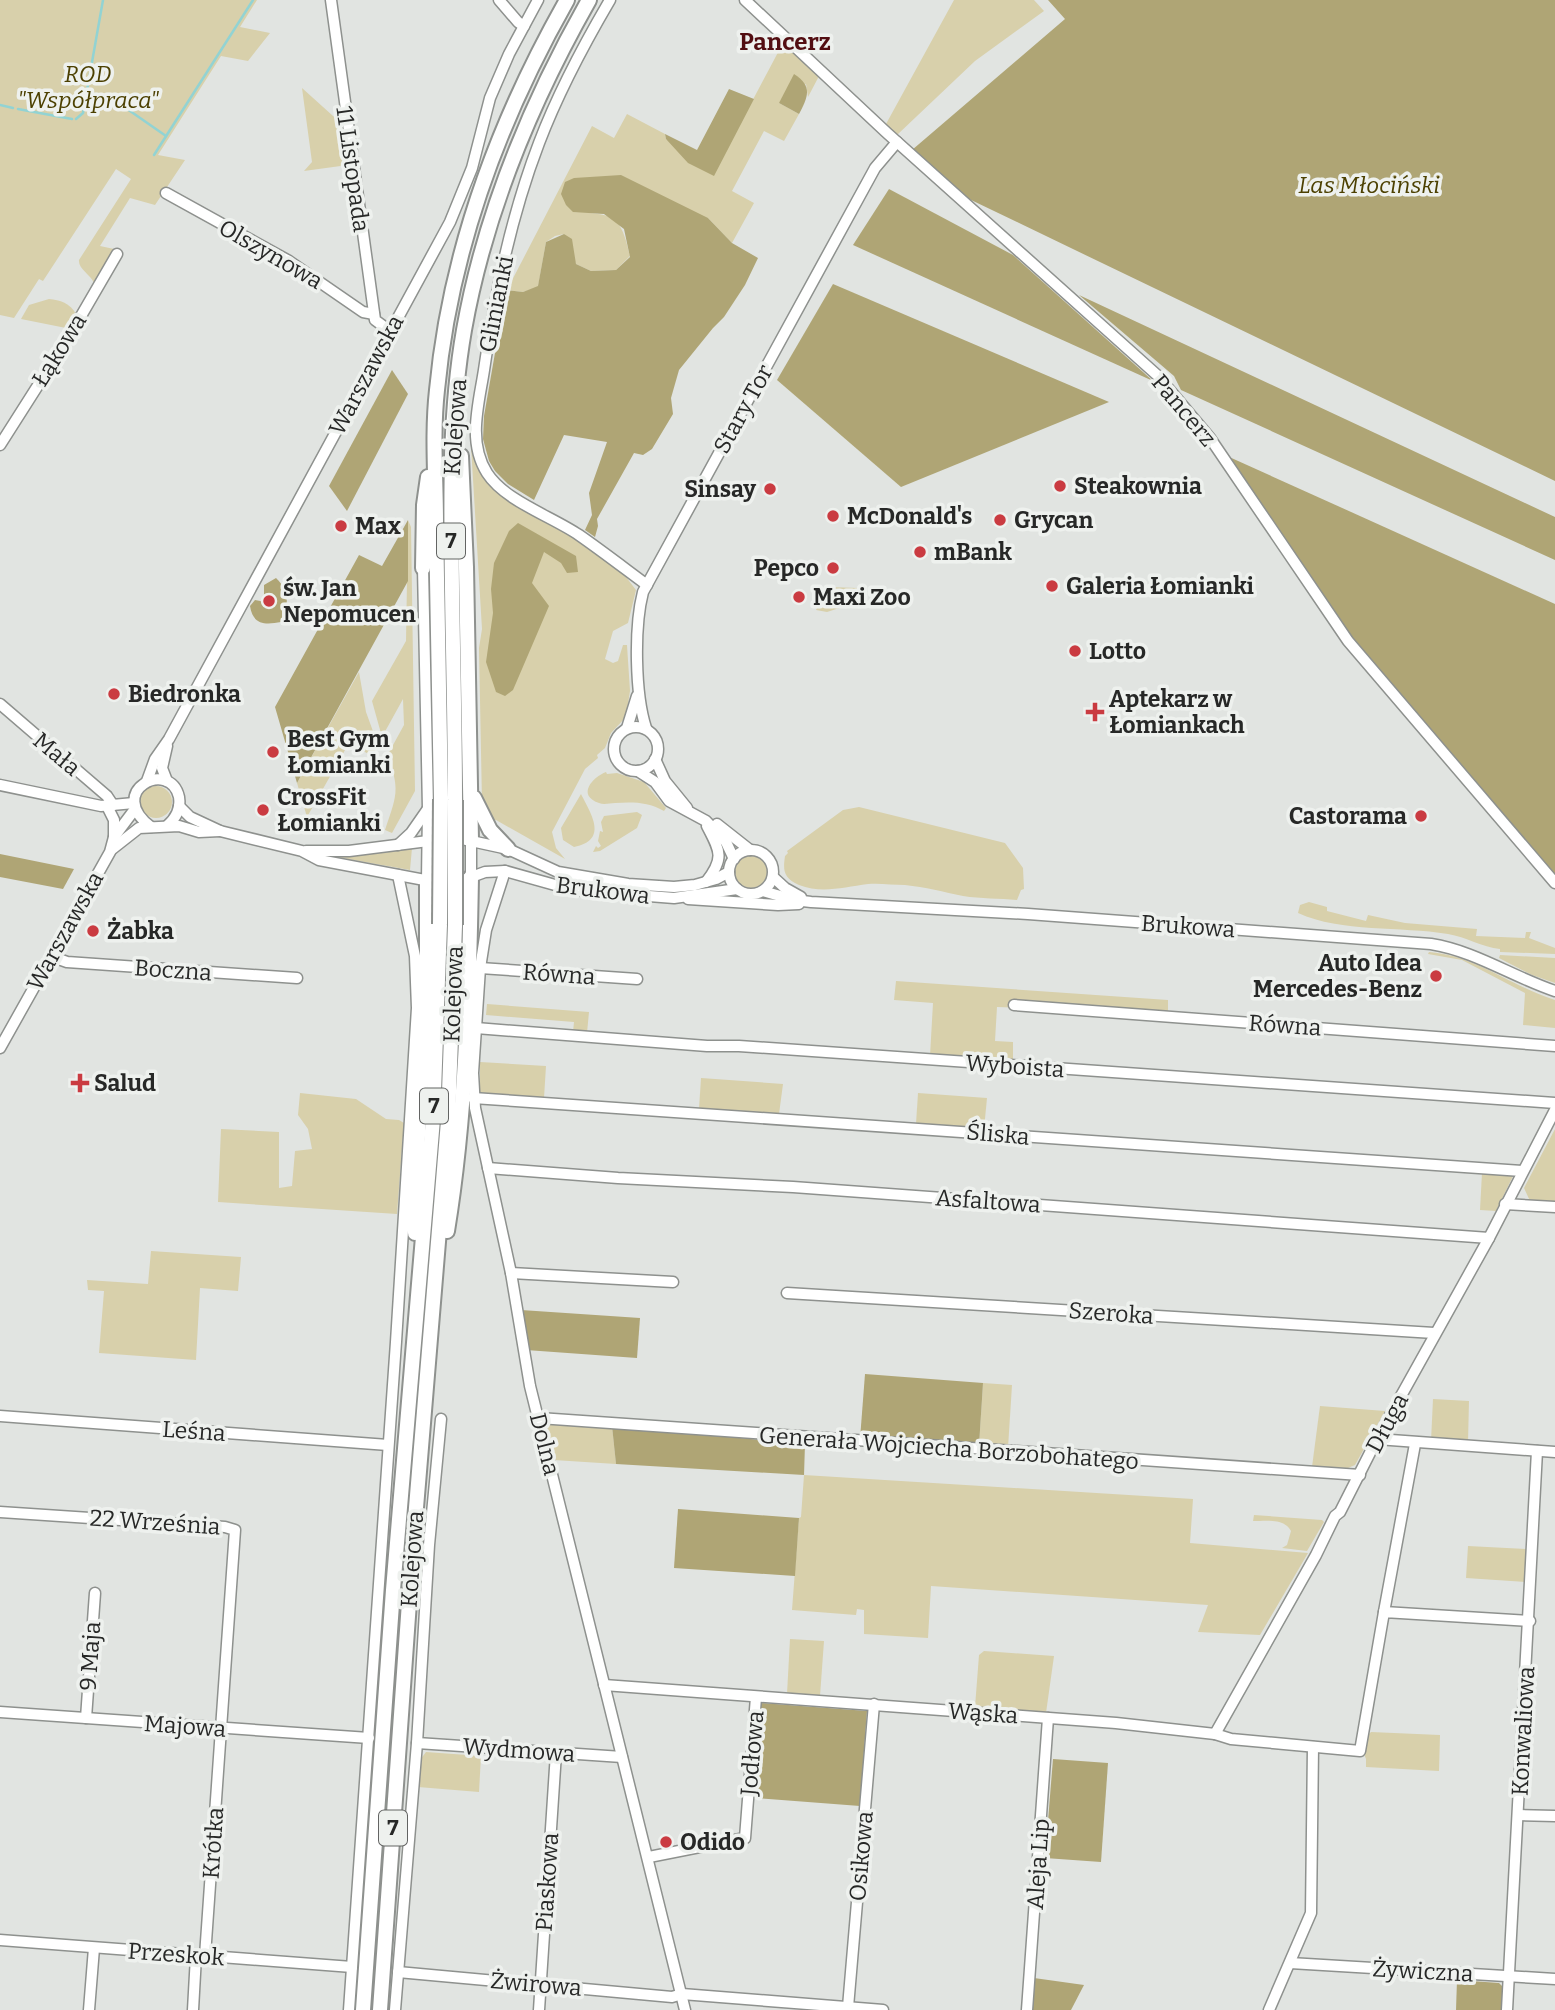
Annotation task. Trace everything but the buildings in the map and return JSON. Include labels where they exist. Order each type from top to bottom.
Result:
[{"type":"highway","name":"Kolejowa","points":[[448,800],[433,448],[442,345],[456,275],[473,212],[512,108],[567,0]]},
{"type":"highway","name":"Kolejowa","points":[[380,2010],[414,1532],[448,1121],[451,475],[457,382],[474,284],[498,195],[520,136],[550,72],[589,0]]},
{"type":"highway","points":[[471,840],[466,553],[461,471],[474,284]]},
{"type":"highway","points":[[423,568],[424,505],[433,448]]},
{"type":"highway","points":[[471,792],[490,830],[508,849]]},
{"type":"highway","points":[[435,1275],[445,1244],[455,1184],[470,960],[471,877]]},
{"type":"highway","points":[[419,1287],[415,1249],[415,1186],[427,982],[427,880]]},
{"type":"highway","name":"Kolejowa","points":[[363,2010],[393,1590],[447,924]]},
{"type":"street","name":"11 Listopada","points":[[331,0],[374,314]]},
{"type":"street","points":[[499,0],[524,26]]},
{"type":"street","name":"Warszawska","points":[[147,781],[155,759],[169,739],[456,210],[471,168],[489,98],[538,0]]},
{"type":"street","name":"Glinianki","points":[[610,0],[558,98],[539,142],[520,200],[490,324],[475,439],[483,467],[495,484],[577,534],[647,585]]},
{"type":"street","name":"Pancerz","points":[[745,0],[897,142],[1157,375],[1210,438],[1348,641],[1555,883]]},
{"type":"street","name":"Stary Tor","points":[[646,728],[638,692],[639,617],[643,592],[875,169],[897,142]]},
{"type":"street","name":"Olszynowa","points":[[166,193],[289,261],[363,312],[374,314]]},
{"type":"street","name":"Łąkowa","points":[[0,445],[70,335],[117,254]]},
{"type":"street","points":[[374,314],[375,320],[390,331]]},
{"type":"street","points":[[302,851],[319,860],[427,880],[423,568]]},
{"type":"street","name":"Stary Tor","points":[[627,728],[638,692]]},
{"type":"street","name":"Mała","points":[[0,704],[108,797],[110,806]]},
{"type":"street","points":[[638,771],[650,766],[655,759],[657,743],[646,728],[635,726],[627,728],[615,740],[614,753],[621,766],[638,771],[654,782],[669,801],[719,825],[750,850],[767,857],[772,864],[773,877],[763,891],[752,894],[737,890],[729,872],[734,859],[750,850]]},
{"type":"street","name":"Warszawska","points":[[167,781],[162,768],[169,739]]},
{"type":"street","points":[[655,759],[665,781],[690,811]]},
{"type":"street","points":[[220,831],[209,833],[179,826],[150,827],[134,806],[138,789],[154,779],[167,781],[177,791],[179,807],[184,814],[220,831],[302,851],[343,851],[428,841]]},
{"type":"street","points":[[0,785],[110,806],[134,806]]},
{"type":"street","name":"Warszawska","points":[[110,806],[114,818],[114,838]]},
{"type":"street","name":"Warszawska","points":[[0,1048],[134,806]]},
{"type":"street","points":[[167,826],[179,807]]},
{"type":"street","points":[[398,845],[414,830],[428,809]]},
{"type":"street","points":[[703,819],[726,842],[734,859]]},
{"type":"street","points":[[703,819],[718,848],[720,860],[706,882]]},
{"type":"street","name":"Warszawska","points":[[110,851],[134,831],[150,827]]},
{"type":"street","points":[[471,840],[471,877]]},
{"type":"street","name":"Brukowa","points":[[428,841],[471,840],[508,849],[558,872],[628,884],[674,887],[706,882],[729,872]]},
{"type":"street","name":"Brukowa","points":[[427,880],[450,883],[485,872],[505,871],[573,890],[684,898],[709,892],[737,890]]},
{"type":"street","name":"Dolna","points":[[505,871],[486,930],[480,968],[473,1098],[511,1273],[522,1348],[538,1418],[685,2010]]},
{"type":"street","name":"Kolejowa","points":[[349,2010],[417,990],[415,956],[398,875]]},
{"type":"street","name":"Brukowa","points":[[773,877],[785,888],[811,902]]},
{"type":"street","name":"Brukowa","points":[[763,891],[811,902],[1028,914],[1431,944],[1459,950],[1555,992]]},
{"type":"street","points":[[684,898],[778,905],[811,902]]},
{"type":"street","name":"Boczna","points":[[50,956],[67,962],[298,978]]},
{"type":"street","name":"Równa","points":[[480,968],[637,979]]},
{"type":"street","name":"Równa","points":[[1014,1005],[1555,1045]]},
{"type":"street","name":"Wyboista","points":[[476,1028],[1555,1103]]},
{"type":"street","name":"Śliska","points":[[473,1098],[1522,1171]]},
{"type":"street","name":"Długa","points":[[1215,1734],[1316,1555],[1335,1516],[1340,1512],[1434,1333],[1489,1238],[1555,1110]]},
{"type":"street","name":"Asfaltowa","points":[[488,1168],[793,1187],[1489,1238]]},
{"type":"street","points":[[1505,1204],[1555,1207]]},
{"type":"street","points":[[511,1273],[673,1282]]},
{"type":"street","name":"Szeroka","points":[[787,1293],[1434,1333]]},
{"type":"street","name":"Leśna","points":[[0,1416],[388,1445]]},
{"type":"street","name":"Generała Wojciecha Borzobohatego","points":[[538,1418],[1360,1475]]},
{"type":"street","name":"Kolejowa","points":[[395,2010],[429,1545],[441,1419]]},
{"type":"street","points":[[1377,1439],[1415,1444],[1555,1452]]},
{"type":"street","points":[[1415,1444],[1384,1612],[1530,1621]]},
{"type":"street","name":"Konwaliowa","points":[[1507,2010],[1530,1621],[1537,1451]]},
{"type":"street","name":"22 Września","points":[[0,1512],[234,1528],[236,1533],[221,1729]]},
{"type":"street","name":"9 Maja","points":[[86,1718],[95,1593]]},
{"type":"street","name":"Wąska","points":[[604,1685],[1048,1718],[1360,1751],[1384,1612]]},
{"type":"street","name":"Jodłowa","points":[[649,1857],[745,1838],[756,1697]]},
{"type":"street","name":"Osikowa","points":[[848,2007],[874,1704]]},
{"type":"street","name":"Majowa","points":[[0,1713],[369,1738]]},
{"type":"street","name":"Aleja Lip","points":[[1027,2010],[1048,1718]]},
{"type":"street","name":"Krótka","points":[[193,2010],[201,1956],[221,1729]]},
{"type":"street","name":"Wydmowa","points":[[416,1743],[622,1757]]},
{"type":"street","points":[[1269,2010],[1308,1924],[1312,1907],[1313,1747]]},
{"type":"street","name":"Piaskowa","points":[[539,2010],[556,1754]]},
{"type":"street","points":[[1518,1815],[1555,1816]]},
{"type":"street","name":"Przeskok","points":[[0,1940],[352,1967]]},
{"type":"street","points":[[89,2010],[94,1948]]},
{"type":"street","name":"Żywiczna","points":[[1290,1963],[1555,1979]]},
{"type":"street","name":"Żwirowa","points":[[398,1972],[672,1997],[682,1994],[883,2010]]},
{"type":"green space","name":"ROD \"Współpraca\"","points":[[0,0],[257,0],[240,27],[270,33],[248,61],[221,56],[158,155],[185,160],[155,205],[130,198],[100,246],[114,249],[94,283],[80,266],[79,260],[131,179],[116,169],[43,281],[39,279],[14,318],[0,315]]},
{"type":"green space","points":[[954,0],[1034,0],[1044,11],[975,61],[897,135],[886,124]]},
{"type":"green space","name":"Las Młociński","points":[[1048,0],[1555,0],[1555,481],[969,199],[912,150],[1065,19]]},
{"type":"green space","points":[[783,43],[817,73],[818,78],[808,97],[806,84],[779,103],[799,114],[784,141],[764,131],[732,191],[754,203],[732,243],[708,218],[573,212],[598,214],[614,219],[623,232],[630,256],[616,270],[591,271],[576,264],[564,234],[555,236],[546,242],[538,287],[523,292],[507,290],[592,126],[614,138],[627,114],[665,134],[666,139],[713,175]]},
{"type":"green space","points":[[794,74],[804,83],[807,92],[799,114],[779,103]]},
{"type":"green space","points":[[302,88],[343,125],[348,165],[304,171],[312,162]]},
{"type":"green space","points":[[729,89],[754,99],[714,176],[688,163],[666,139],[665,134],[697,150]]},
{"type":"green space","points":[[621,175],[708,218],[732,243],[758,258],[745,285],[724,317],[679,370],[671,398],[673,414],[652,449],[643,455],[634,453],[597,519],[595,537],[585,530],[592,515],[589,493],[607,442],[564,435],[534,500],[508,484],[489,461],[483,439],[484,416],[506,290],[523,292],[538,286],[546,242],[564,234],[572,239],[576,264],[591,271],[616,270],[630,257],[624,229],[604,214],[573,212],[561,194],[565,182],[574,178]]},
{"type":"green space","points":[[889,189],[1013,255],[1153,381],[853,245]]},
{"type":"green space","points":[[833,284],[1109,402],[901,487],[777,380]]},
{"type":"green space","points":[[1079,295],[1555,517],[1555,560],[1181,390],[1174,376]]},
{"type":"green space","points":[[49,299],[64,303],[76,314],[66,328],[21,319],[29,305]]},
{"type":"green space","points":[[392,370],[408,394],[347,511],[329,486]]},
{"type":"green space","points":[[471,446],[482,473],[627,575],[636,590],[628,623],[613,631],[605,659],[613,663],[618,661],[623,645],[627,645],[630,691],[626,717],[611,733],[605,748],[597,755],[598,758],[585,769],[552,832],[556,848],[565,859],[496,820],[490,822],[482,803],[479,648],[482,629]]},
{"type":"green space","points":[[1227,456],[1555,604],[1555,879],[1356,646]]},
{"type":"green space","points":[[408,520],[411,527],[415,791],[392,833],[385,830],[395,793],[394,777],[387,756],[404,725],[403,699],[382,737],[372,701],[406,641]]},
{"type":"green space","points":[[408,520],[408,581],[297,783],[275,707],[359,555],[382,566]]},
{"type":"green space","points":[[518,523],[576,556],[578,572],[567,573],[561,563],[544,552],[532,583],[549,606],[513,690],[505,696],[496,692],[486,662],[493,613],[491,589],[494,563],[509,531]]},
{"type":"green space","points":[[276,578],[286,593],[284,616],[281,622],[261,622],[254,617],[250,606],[255,600],[271,603],[271,599],[264,594],[264,585]]},
{"type":"green space","points":[[828,587],[858,588],[858,602],[827,612],[816,610]]},
{"type":"green space","points":[[359,672],[366,712],[378,745],[372,756],[349,743],[307,817],[297,783]]},
{"type":"green space","points":[[606,772],[644,782],[666,808],[664,811],[641,803],[603,804],[592,800],[589,786]]},
{"type":"green space","points":[[156,786],[167,791],[172,802],[167,813],[156,818],[145,813],[140,802],[145,791]]},
{"type":"green space","points":[[581,794],[592,818],[594,832],[585,844],[574,847],[563,840],[561,828]]},
{"type":"green space","points":[[859,807],[1005,843],[1023,868],[1024,889],[1017,900],[970,897],[905,885],[873,884],[816,889],[799,885],[787,876],[784,869],[787,851],[843,810]]},
{"type":"green space","points":[[637,812],[642,815],[637,828],[600,851],[593,852],[596,846],[601,846],[598,841],[600,831],[603,832],[601,822],[604,816]]},
{"type":"green space","points":[[412,848],[410,870],[331,856],[383,853]]},
{"type":"green space","points":[[0,854],[74,869],[63,889],[0,877]]},
{"type":"green space","points":[[751,856],[762,861],[767,872],[762,883],[751,888],[740,883],[735,872],[740,861]]},
{"type":"green space","points":[[1309,902],[1327,907],[1327,911],[1366,921],[1368,915],[1405,923],[1477,929],[1476,936],[1525,938],[1526,932],[1531,932],[1529,938],[1555,948],[1555,954],[1500,952],[1500,949],[1448,934],[1333,924],[1298,913],[1300,905]]},
{"type":"green space","points":[[1428,954],[1446,954],[1478,965],[1555,1000],[1555,1028],[1523,1025],[1525,993],[1462,960]]},
{"type":"green space","points":[[1500,955],[1555,958],[1555,983],[1532,975],[1499,958]]},
{"type":"green space","points":[[896,981],[1168,1000],[1168,1013],[997,1007],[995,1041],[1013,1042],[1013,1061],[930,1056],[933,1003],[894,1000]]},
{"type":"green space","points":[[487,1004],[589,1012],[587,1033],[573,1032],[574,1022],[486,1015]]},
{"type":"green space","points":[[480,1062],[546,1066],[544,1098],[480,1094]]},
{"type":"green space","points":[[701,1078],[783,1084],[779,1114],[699,1109]]},
{"type":"green space","points":[[300,1093],[356,1099],[386,1119],[404,1123],[397,1214],[218,1202],[221,1129],[279,1132],[279,1188],[292,1186],[295,1151],[312,1149],[308,1129],[298,1115]]},
{"type":"green space","points":[[918,1093],[987,1098],[984,1129],[916,1124]]},
{"type":"green space","points":[[1555,1129],[1555,1202],[1530,1201],[1524,1188]]},
{"type":"green space","points":[[1482,1173],[1514,1174],[1496,1211],[1480,1210]]},
{"type":"green space","points":[[151,1251],[241,1257],[238,1291],[200,1288],[196,1360],[99,1353],[104,1291],[88,1290],[87,1280],[148,1284]]},
{"type":"green space","points":[[521,1310],[640,1318],[637,1358],[526,1350]]},
{"type":"green space","points":[[865,1374],[983,1383],[979,1446],[860,1439]]},
{"type":"green space","points":[[983,1383],[1012,1385],[1008,1448],[979,1446]]},
{"type":"green space","points":[[1433,1399],[1469,1401],[1468,1442],[1431,1441]]},
{"type":"green space","points":[[1320,1406],[1385,1411],[1355,1465],[1348,1468],[1312,1467]]},
{"type":"green space","points":[[545,1421],[612,1426],[616,1464],[554,1460]]},
{"type":"green space","points":[[612,1426],[805,1444],[804,1475],[616,1464]]},
{"type":"green space","points":[[804,1475],[1193,1499],[1190,1543],[1308,1553],[1260,1635],[1198,1632],[1208,1605],[931,1586],[928,1638],[864,1634],[864,1610],[857,1609],[856,1615],[792,1610]]},
{"type":"green space","points":[[678,1509],[799,1518],[795,1576],[674,1568]]},
{"type":"green space","points":[[1254,1515],[1324,1522],[1307,1551],[1282,1548],[1287,1545],[1291,1531],[1288,1527],[1274,1521],[1253,1521]]},
{"type":"green space","points":[[1468,1546],[1528,1549],[1526,1582],[1466,1578]]},
{"type":"green space","points":[[790,1639],[824,1641],[820,1696],[787,1694]]},
{"type":"green space","points":[[984,1651],[1054,1656],[1046,1713],[975,1707],[979,1655]]},
{"type":"green space","points":[[761,1703],[867,1711],[860,1806],[754,1798]]},
{"type":"green space","points":[[1371,1732],[1440,1735],[1439,1771],[1366,1767],[1364,1754],[1367,1736]]},
{"type":"green space","points":[[426,1752],[481,1756],[479,1792],[418,1787],[420,1760]]},
{"type":"green space","points":[[1053,1759],[1108,1763],[1101,1862],[1045,1858]]},
{"type":"green space","points":[[1034,1978],[1084,1985],[1071,2010],[1031,2010]]},
{"type":"green space","points":[[1457,1980],[1499,1983],[1503,1987],[1502,2010],[1456,2010]]},
{"type":"waterway","points":[[76,119],[83,113],[103,0]]},
{"type":"waterway","points":[[154,155],[253,0]]},
{"type":"waterway","points":[[120,104],[166,136]]},
{"type":"waterway","points":[[0,105],[13,108]]},
{"type":"waterway","points":[[18,109],[72,119]]},
{"type":"place","name":"Steakownia","points":[[1060,486]]},
{"type":"place","name":"Sinsay","points":[[770,489]]},
{"type":"place","name":"McDonald's","points":[[833,516]]},
{"type":"place","name":"Grycan","points":[[1000,520]]},
{"type":"place","name":"Max","points":[[341,526]]},
{"type":"place","name":"mBank","points":[[920,552]]},
{"type":"place","name":"Pepco","points":[[833,568]]},
{"type":"place","name":"Galeria Łomianki","points":[[1052,586]]},
{"type":"place","name":"Maxi Zoo","points":[[799,597]]},
{"type":"place","name":"św. Jan Nepomucen","points":[[269,601]]},
{"type":"place","name":"Lotto","points":[[1075,651]]},
{"type":"place","name":"Biedronka","points":[[114,694]]},
{"type":"place","name":"Aptekarz w Łomiankach","points":[[1095,712]]},
{"type":"place","name":"Best Gym Łomianki","points":[[273,752]]},
{"type":"place","name":"CrossFit Łomianki","points":[[263,810]]},
{"type":"place","name":"Castorama","points":[[1421,816]]},
{"type":"place","name":"Żabka","points":[[93,931]]},
{"type":"place","name":"Auto Idea Mercedes-Benz","points":[[1436,976]]},
{"type":"place","name":"Salud","points":[[80,1083]]},
{"type":"place","name":"Odido","points":[[666,1842]]},
{"type":"district","name":"Pancerz","points":[[785,42]]}]
